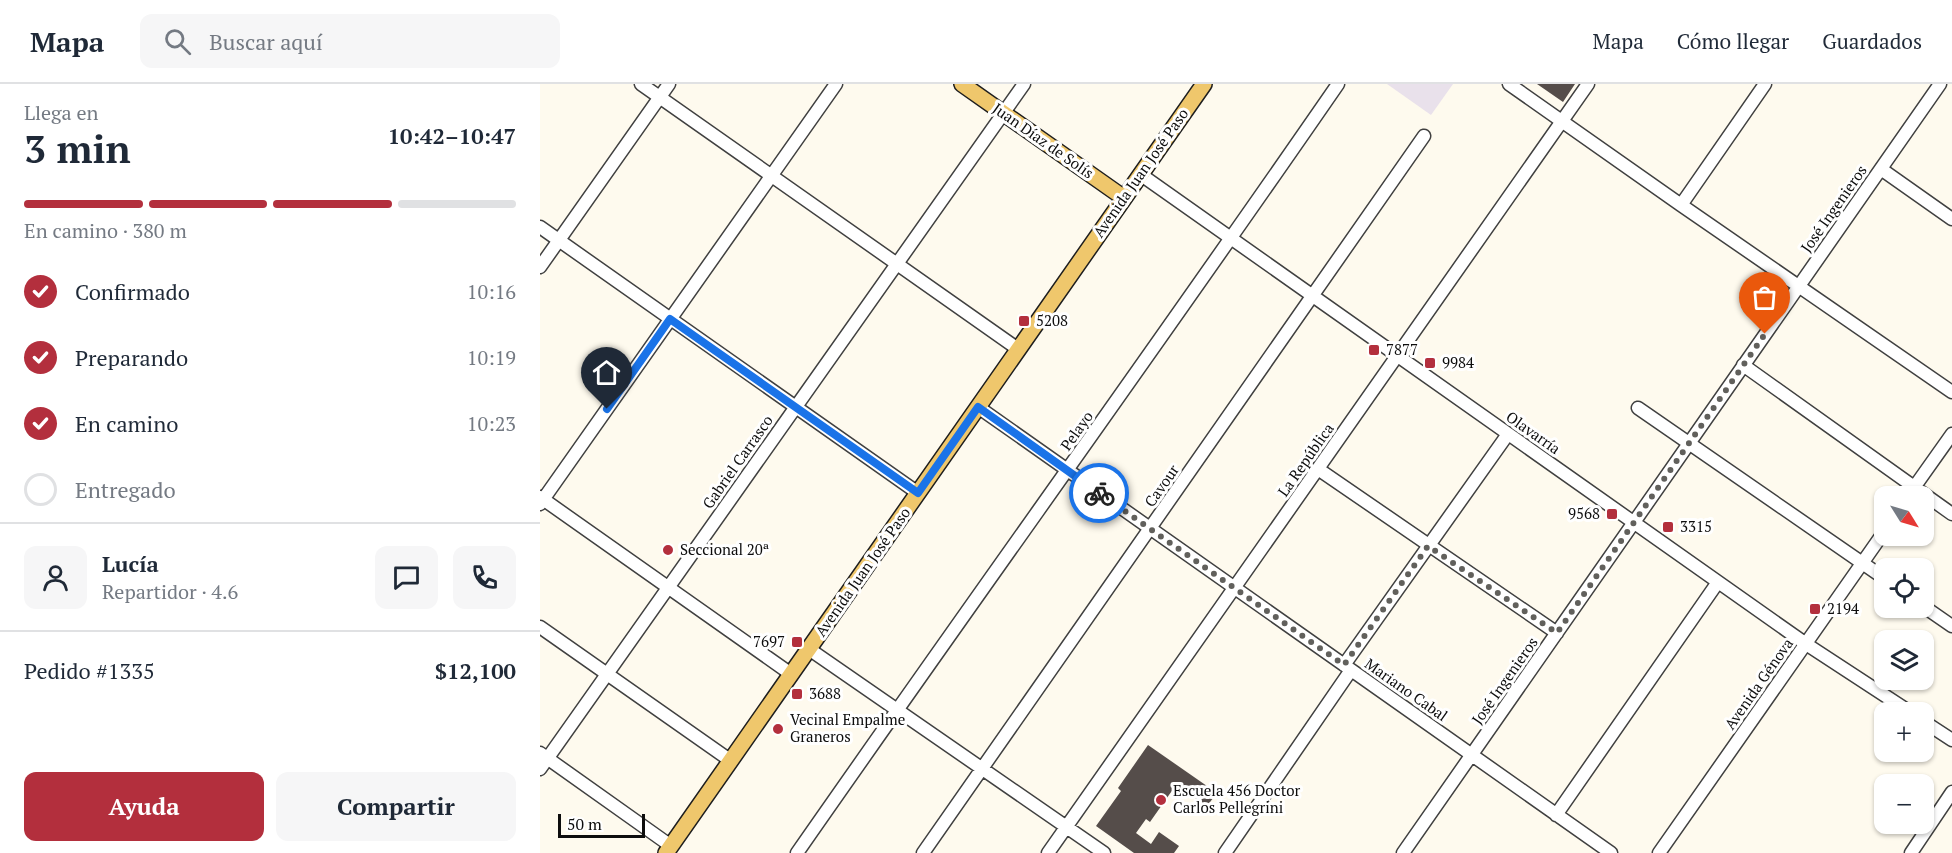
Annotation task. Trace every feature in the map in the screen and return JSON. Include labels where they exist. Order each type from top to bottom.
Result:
[{"type":"main road","name":"Juan Díaz de Solís","points":[[962,84],[1124,198]]},
{"type":"main road","name":"Avenida Juan José Paso","points":[[669,849],[1204,84]]},
{"type":"street","points":[[641,84],[1018,349]]},
{"type":"street","points":[[540,267],[669,84]]},
{"type":"street","points":[[791,674],[541,500],[836,84]]},
{"type":"street","name":"Gabriel Carrasco","points":[[542,760],[607,674],[1024,84]]},
{"type":"street","name":"Pelayo","points":[[797,853],[1232,239],[1338,84]]},
{"type":"street","points":[[1509,84],[1681,206],[1952,392]]},
{"type":"street","name":"La República","points":[[1048,853],[1588,84]]},
{"type":"street","points":[[1681,206],[1766,84]]},
{"type":"street","name":"José Ingenieros","points":[[1403,853],[1940,84]]},
{"type":"street","name":"Cavour","points":[[923,853],[1424,136]]},
{"type":"street","points":[[1881,169],[1952,219]]},
{"type":"street","name":"Olavarría","points":[[1140,174],[1806,644],[1895,702]]},
{"type":"street","points":[[540,227],[918,493]]},
{"type":"street","points":[[1743,365],[1903,486]]},
{"type":"street","name":"Mariano Cabal","points":[[978,407],[1611,853]]},
{"type":"street","points":[[1638,408],[1874,571]]},
{"type":"street","points":[[1226,853],[1428,546],[1508,434]]},
{"type":"street","points":[[1915,486],[1952,434]]},
{"type":"street","points":[[1318,469],[1557,633]]},
{"type":"street","points":[[1934,504],[1952,514]]},
{"type":"street","name":"Avenida Génova","points":[[1659,853],[1874,546]]},
{"type":"street","points":[[1556,815],[1718,582]]},
{"type":"street","points":[[1934,614],[1952,626]]},
{"type":"street","points":[[540,627],[731,761]]},
{"type":"street","points":[[809,649],[1104,853]]},
{"type":"street","points":[[1934,728],[1952,740]]},
{"type":"street","points":[[542,760],[669,849]]},
{"type":"street","points":[[1911,853],[1952,792]]},
{"type":"shaded area","points":[[1387,84],[1453,84],[1431,115]]},
{"type":"building","points":[[1537,84],[1575,84],[1563,102]]},
{"type":"building","name":"Escuela 456 Doctor Carlos Pellegrini","points":[[1148,745],[1217,793],[1207,806],[1176,785],[1150,822],[1146,819],[1136,833],[1151,844],[1159,832],[1179,846],[1174,853],[1134,853],[1096,826],[1121,791],[1118,788]]},
{"type":"way so far","points":[[1099,493],[1344,665],[1428,546],[1557,633],[1765,334]]},
{"type":"place","name":"5208","points":[[1024,321]]},
{"type":"place","name":"7877","points":[[1374,350]]},
{"type":"place","name":"9984","points":[[1430,363]]},
{"type":"place","name":"9568","points":[[1612,514]]},
{"type":"place","name":"3315","points":[[1668,527]]},
{"type":"place","name":"Seccional 20ª","points":[[668,550]]},
{"type":"place","name":"2194","points":[[1815,609]]},
{"type":"place","name":"7697","points":[[797,642]]},
{"type":"place","name":"3688","points":[[797,694]]},
{"type":"place","name":"Vecinal Empalme Graneros","points":[[778,729]]},
{"type":"place","name":"Escuela 456 Doctor Carlos Pellegrini","points":[[1161,800]]},
{"type":"route","points":[[607,409],[670,319],[918,493],[978,407],[1099,493]]}]
